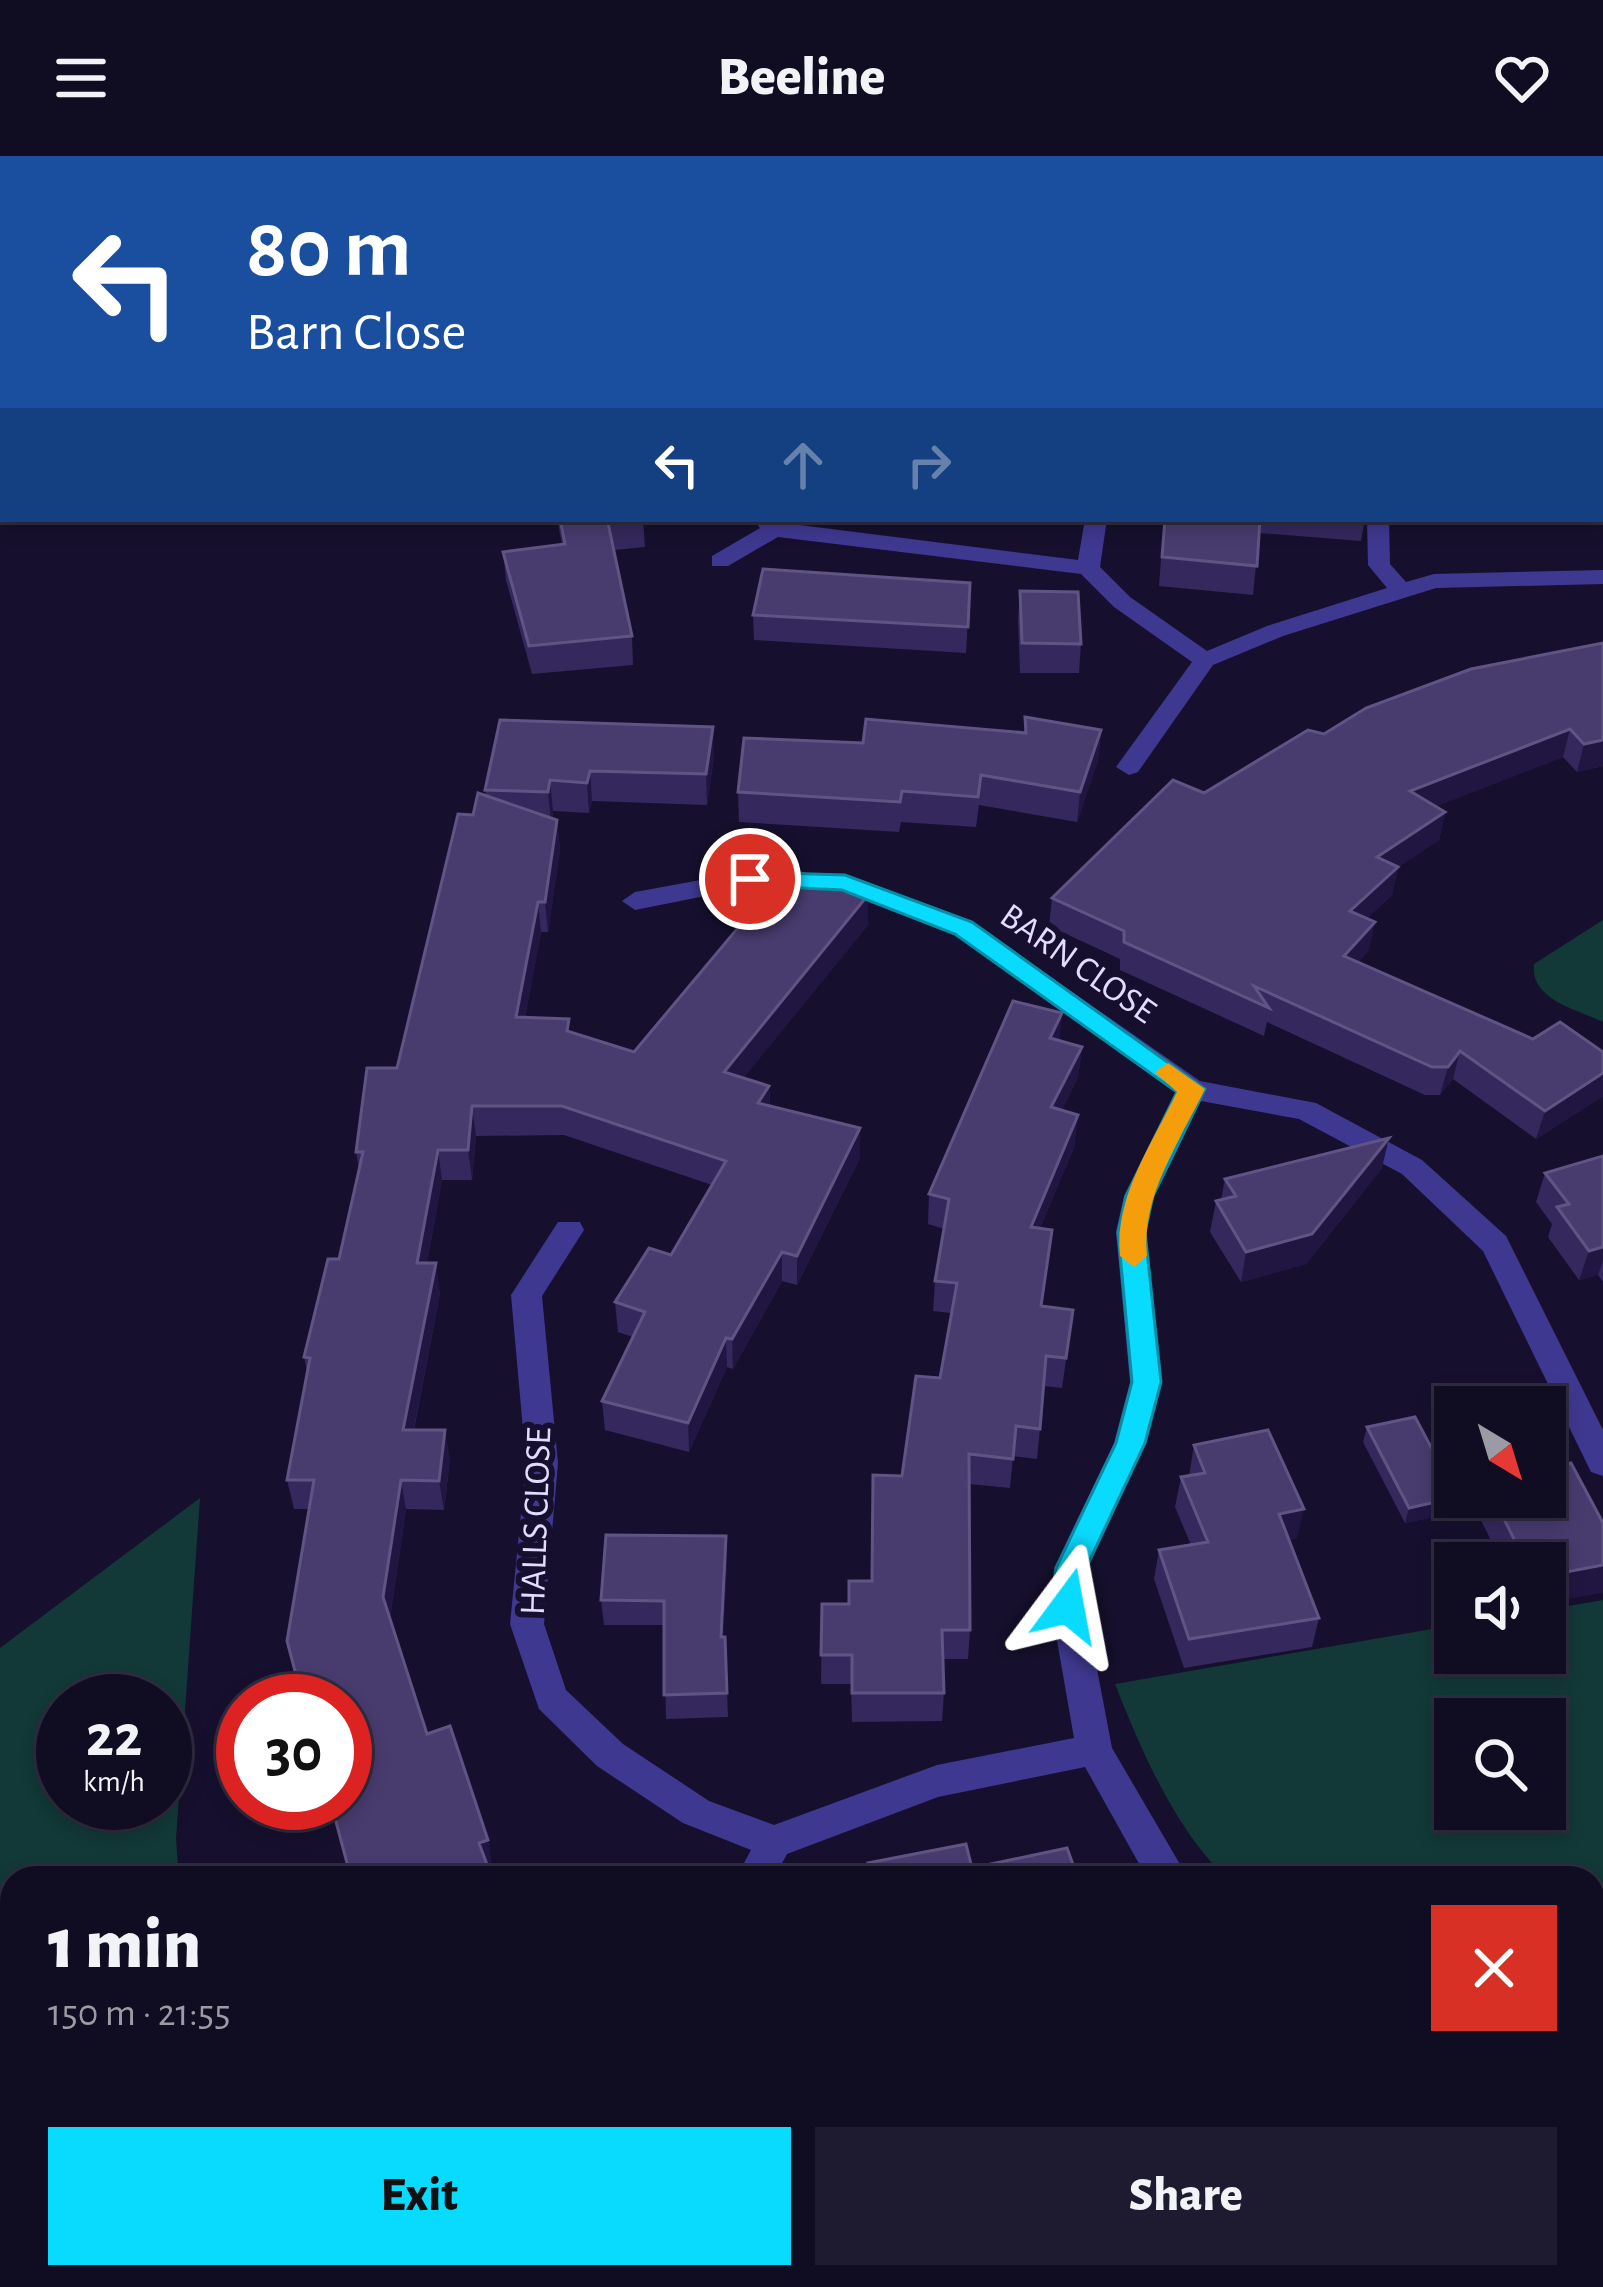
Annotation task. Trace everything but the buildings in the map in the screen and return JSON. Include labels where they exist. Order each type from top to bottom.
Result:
[{"type":"street","points":[[1088,568],[1096,522]]},
{"type":"street","points":[[1378,522],[1379,565],[1400,589]]},
{"type":"street","points":[[720,562],[769,524],[1088,568],[1122,602],[1205,659]]},
{"type":"street","points":[[1129,767],[1205,659],[1434,581],[1603,577]]},
{"type":"street","name":"BARN CLOSE","points":[[635,902],[750,879],[845,882],[963,928],[1192,1089],[1306,1110],[1412,1166],[1496,1244],[1603,1463]]},
{"type":"street","points":[[1160,1866],[1094,1750],[1068,1606],[1071,1568],[1130,1443],[1146,1382],[1131,1232],[1139,1196],[1192,1089]]},
{"type":"street","name":"HALLS CLOSE","points":[[569,1230],[526,1294],[542,1463],[527,1624],[551,1698],[610,1755],[679,1800],[774,1842]]},
{"type":"street","points":[[761,1866],[774,1842],[937,1781],[1094,1750]]},
{"type":"green space","points":[[1603,920],[1603,1022],[1547,995],[1539,986],[1534,964]]},
{"type":"green space","points":[[200,1498],[188,1674],[36,1674],[36,1830],[177,1830],[178,1866],[0,1866],[0,1648]]},
{"type":"green space","points":[[1603,1600],[1603,1866],[1215,1866],[1175,1812],[1115,1684],[1434,1629],[1434,1674],[1566,1674],[1566,1606]]},
{"type":"slow traffic","points":[[1134,1256],[1131,1232],[1139,1196],[1192,1089],[1168,1072]]},
{"type":"route","points":[[750,879],[845,882],[963,928],[1192,1089],[1139,1196],[1131,1232],[1146,1382],[1130,1443],[1071,1568],[1068,1606]]}]
